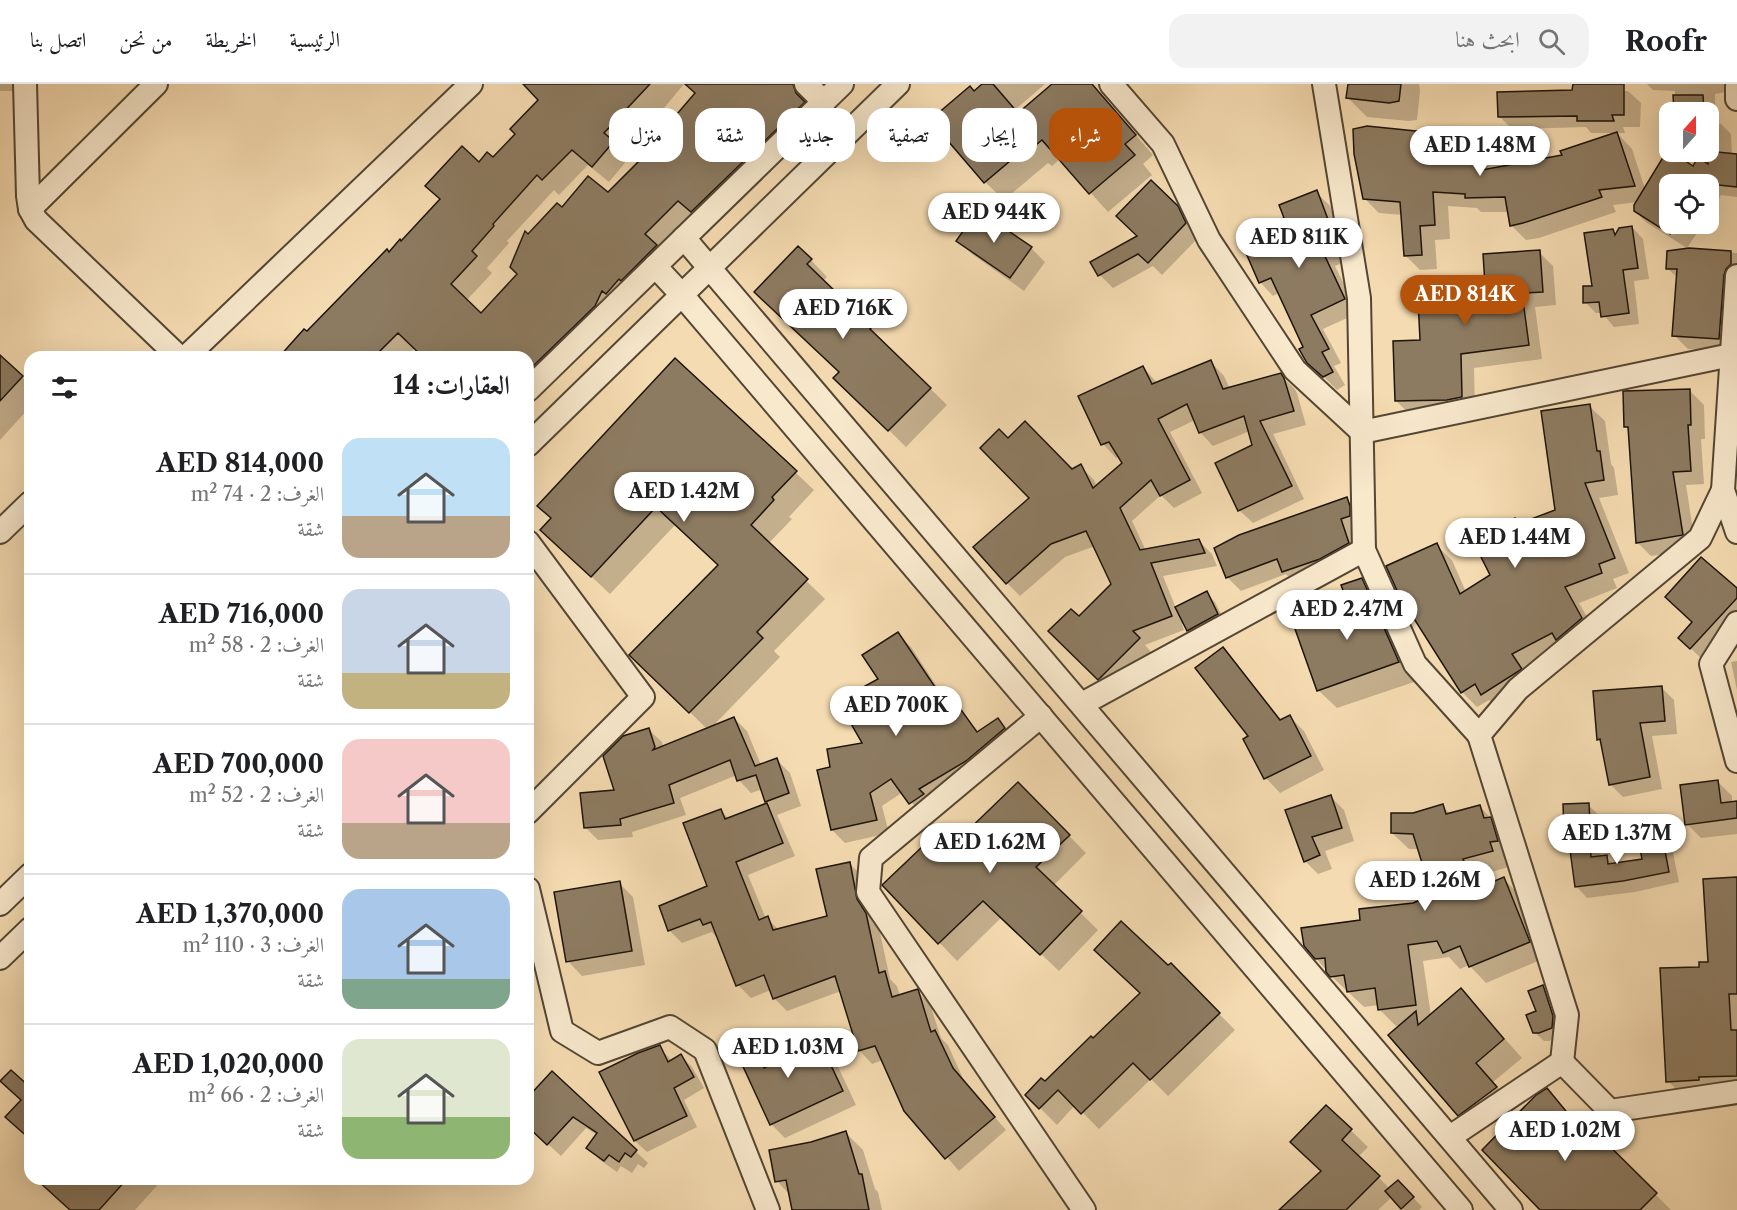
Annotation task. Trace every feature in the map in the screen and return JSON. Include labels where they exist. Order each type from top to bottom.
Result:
[{"type":"street","points":[[25,84],[28,196],[30,209],[36,220],[173,351]]},
{"type":"street","points":[[30,209],[156,84]]},
{"type":"street","points":[[806,84],[824,102]]},
{"type":"street","points":[[534,384],[842,84]]},
{"type":"street","points":[[534,439],[898,84]]},
{"type":"street","points":[[1112,84],[1163,144],[1209,240],[1294,370],[1362,432]]},
{"type":"street","points":[[1324,84],[1359,298],[1364,550],[1415,664],[1479,735],[1567,1015],[1562,1062]]},
{"type":"street","points":[[192,351],[467,85]]},
{"type":"street","points":[[1737,87],[1737,99]]},
{"type":"street","points":[[684,238],[1511,1210]]},
{"type":"street","points":[[655,266],[1461,1210]]},
{"type":"street","points":[[1737,276],[1723,490],[1737,532]]},
{"type":"street","points":[[1362,432],[1731,355]]},
{"type":"street","points":[[1479,735],[1518,689],[1700,538],[1723,490]]},
{"type":"street","points":[[0,532],[24,509]]},
{"type":"street","points":[[534,550],[643,697],[534,806]]},
{"type":"street","points":[[1082,704],[1364,550]]},
{"type":"street","points":[[1737,623],[1711,664],[1737,761]]},
{"type":"street","points":[[1041,716],[871,858],[868,892],[1084,1210]]},
{"type":"street","points":[[0,904],[24,881]]},
{"type":"street","points":[[534,914],[562,1031],[598,1053],[670,1027],[705,1050],[768,1210]]},
{"type":"street","points":[[0,958],[24,935]]},
{"type":"street","points":[[1450,1137],[1562,1062]]},
{"type":"street","points":[[1562,1062],[1610,1111],[1737,1092]]},
{"type":"building","points":[[523,84],[650,84],[627,108],[609,108],[609,128],[604,133],[609,137],[609,147],[592,167],[572,150],[542,180],[537,175],[472,251],[477,256],[451,284],[481,313],[517,274],[510,267],[525,231],[528,234],[557,203],[562,207],[588,176],[608,192],[638,162],[683,162],[682,108],[695,93],[685,84],[793,84],[796,93],[805,102],[799,108],[777,108],[777,129],[765,141],[765,108],[695,108],[695,162],[743,162],[691,212],[678,201],[645,234],[657,245],[621,281],[619,279],[606,294],[602,291],[595,306],[534,365],[534,351],[417,351],[398,333],[380,351],[284,351],[387,249],[389,252],[400,239],[401,241],[440,199],[425,186],[462,146],[479,162],[487,152],[493,157],[515,134],[510,129],[538,100]]},
{"type":"building","points":[[982,84],[993,84],[1014,108],[962,108],[962,157],[950,143],[950,108],[944,108],[970,86],[974,91]]},
{"type":"building","points":[[1052,84],[1092,84],[1113,108],[1049,108],[1049,148],[1042,140],[1037,144],[1037,108],[1024,108]]},
{"type":"building","points":[[1348,84],[1401,84],[1399,101],[1389,103],[1346,98]]},
{"type":"building","points":[[1573,84],[1624,84],[1624,115],[1612,115],[1614,121],[1577,121],[1577,116],[1498,117],[1497,92],[1572,90]]},
{"type":"building","points":[[1673,95],[1703,95],[1703,102],[1673,102]]},
{"type":"building","points":[[1122,119],[1136,135],[1125,144],[1135,155],[1089,194],[1061,162],[1122,162]]},
{"type":"building","points":[[1367,126],[1445,134],[1442,164],[1479,155],[1482,170],[1562,155],[1560,151],[1617,132],[1635,186],[1599,190],[1602,197],[1510,226],[1505,197],[1465,198],[1465,194],[1433,192],[1435,225],[1420,226],[1422,255],[1404,256],[1400,202],[1363,199],[1354,154],[1353,129]]},
{"type":"building","points":[[1719,152],[1737,154],[1737,187],[1719,185],[1719,174],[1659,174],[1659,227],[1634,211],[1634,205],[1660,162],[1687,162],[1693,166],[1695,162],[1708,164],[1708,162],[1719,162]]},
{"type":"building","points":[[966,162],[1009,162],[984,183]]},
{"type":"building","points":[[1151,180],[1178,206],[1186,223],[1148,263],[1138,254],[1098,276],[1090,262],[1137,236],[1116,216]]},
{"type":"building","points":[[1317,190],[1337,247],[1323,252],[1345,299],[1311,315],[1329,349],[1322,352],[1333,372],[1323,377],[1307,363],[1299,349],[1303,347],[1271,278],[1259,283],[1239,237],[1284,218],[1279,205]]},
{"type":"building","points":[[978,210],[1032,247],[1010,278],[956,241]]},
{"type":"building","points":[[1632,226],[1638,268],[1623,270],[1629,313],[1601,317],[1599,302],[1583,303],[1583,286],[1592,286],[1584,233],[1613,229],[1615,235],[1619,228]]},
{"type":"building","points":[[798,246],[812,259],[807,264],[931,388],[888,431],[833,378],[839,372],[754,292]]},
{"type":"building","points":[[1689,248],[1731,251],[1731,264],[1724,275],[1719,339],[1672,336],[1677,269],[1666,269],[1667,251]]},
{"type":"building","points":[[1540,250],[1543,292],[1522,293],[1529,345],[1461,354],[1462,397],[1447,400],[1395,401],[1393,341],[1420,340],[1417,278],[1448,276],[1449,301],[1486,299],[1483,254]]},
{"type":"building","points":[[0,355],[23,376],[0,401]]},
{"type":"building","points":[[675,358],[797,471],[772,497],[774,500],[751,525],[808,579],[757,632],[763,638],[689,713],[629,655],[718,565],[656,507],[591,577],[540,530],[551,518],[537,506]]},
{"type":"building","points":[[1211,360],[1223,389],[1281,373],[1294,411],[1260,421],[1292,486],[1238,511],[1215,463],[1252,445],[1244,416],[1199,433],[1187,404],[1158,419],[1190,480],[1160,496],[1151,480],[1120,508],[1140,550],[1199,539],[1205,553],[1151,563],[1172,616],[1133,631],[1140,638],[1098,680],[1048,631],[1071,609],[1079,616],[1111,584],[1086,531],[1051,544],[1006,584],[973,547],[1029,498],[980,448],[999,429],[1008,438],[1025,421],[1072,469],[1081,464],[1093,488],[1122,463],[1109,442],[1101,445],[1078,396],[1143,366],[1152,384]]},
{"type":"building","points":[[1690,389],[1691,425],[1688,425],[1691,471],[1673,472],[1683,535],[1636,543],[1628,427],[1624,427],[1623,391]]},
{"type":"building","points":[[1590,404],[1604,480],[1585,483],[1615,558],[1599,564],[1602,573],[1565,587],[1582,618],[1556,640],[1552,633],[1512,654],[1522,669],[1481,695],[1475,684],[1461,693],[1399,595],[1386,566],[1437,543],[1460,594],[1490,575],[1472,539],[1515,518],[1518,524],[1555,510],[1541,411]]},
{"type":"building","points":[[1347,497],[1350,516],[1341,519],[1349,543],[1320,559],[1282,572],[1277,559],[1226,578],[1214,548],[1239,535]]},
{"type":"building","points":[[1701,557],[1737,588],[1737,598],[1690,649],[1678,638],[1692,622],[1665,597]]},
{"type":"building","points":[[1362,578],[1399,662],[1317,691],[1295,629],[1350,609],[1341,585]]},
{"type":"building","points":[[1207,591],[1218,614],[1187,631],[1175,607]]},
{"type":"building","points":[[898,632],[947,705],[954,700],[977,732],[998,718],[1005,728],[966,761],[919,789],[924,794],[909,804],[891,779],[870,793],[877,820],[831,830],[817,770],[830,767],[827,749],[862,743],[838,701],[878,679],[862,655]]},
{"type":"building","points":[[1223,647],[1280,720],[1290,715],[1311,756],[1264,779],[1243,739],[1248,736],[1195,668]]},
{"type":"building","points":[[1662,686],[1665,721],[1640,723],[1650,777],[1609,785],[1600,739],[1597,740],[1593,691]]},
{"type":"building","points":[[734,717],[755,766],[777,758],[789,793],[765,802],[756,775],[737,781],[730,760],[669,785],[674,803],[620,819],[621,825],[584,828],[580,793],[614,790],[603,756],[623,736],[649,728],[655,747],[653,750]]},
{"type":"building","points":[[1718,780],[1721,803],[1737,801],[1737,818],[1685,825],[1680,785]]},
{"type":"building","points":[[1018,782],[1070,835],[1036,867],[1082,911],[1040,955],[983,901],[938,944],[882,885],[944,826],[958,840]]},
{"type":"building","points":[[1331,795],[1342,828],[1312,837],[1320,855],[1304,862],[1285,810]]},
{"type":"building","points":[[767,803],[783,843],[736,862],[759,920],[768,916],[773,930],[827,916],[816,869],[850,862],[857,899],[866,913],[879,973],[885,971],[892,997],[918,989],[931,1032],[935,1030],[953,1068],[995,1117],[945,1159],[904,1111],[875,1046],[858,1051],[835,976],[773,999],[764,975],[736,986],[711,922],[703,925],[700,919],[668,931],[659,906],[707,886],[683,823],[721,809],[725,819]]},
{"type":"building","points":[[1589,803],[1590,824],[1564,831],[1563,804]]},
{"type":"building","points":[[1443,804],[1446,814],[1480,805],[1484,818],[1491,817],[1498,841],[1490,842],[1493,851],[1463,859],[1476,889],[1504,877],[1530,942],[1469,967],[1460,946],[1443,953],[1437,941],[1408,945],[1416,1005],[1378,1010],[1375,988],[1347,992],[1344,975],[1330,977],[1326,972],[1325,958],[1315,959],[1304,946],[1301,928],[1360,920],[1359,909],[1413,903],[1432,895],[1413,834],[1391,833],[1391,813],[1413,813]]},
{"type":"building","points":[[1663,840],[1669,872],[1575,887],[1570,850],[1590,842],[1591,857],[1607,855],[1608,864],[1642,859],[1639,844]]},
{"type":"building","points":[[1737,877],[1737,994],[1729,994],[1731,1030],[1737,1030],[1737,1076],[1699,1077],[1699,1080],[1666,1082],[1660,968],[1699,967],[1699,962],[1708,962],[1703,879]]},
{"type":"building","points":[[620,881],[632,951],[566,962],[554,892]]},
{"type":"building","points":[[1121,921],[1168,965],[1171,963],[1220,1013],[1150,1080],[1133,1063],[1081,1114],[1058,1090],[1039,1109],[1025,1095],[1041,1078],[1045,1081],[1140,993],[1094,950]]},
{"type":"building","points":[[1543,985],[1553,1016],[1552,1028],[1533,1033],[1526,1015],[1536,1011],[1528,991]]},
{"type":"building","points":[[1461,988],[1504,1039],[1476,1063],[1497,1087],[1458,1116],[1388,1035],[1416,1011],[1418,1025]]},
{"type":"building","points":[[750,1034],[764,1068],[820,1042],[843,1091],[770,1125],[739,1058],[736,1059],[728,1042]]},
{"type":"building","points":[[660,1045],[668,1062],[681,1054],[694,1077],[674,1088],[687,1116],[634,1141],[599,1072]]},
{"type":"building","points":[[11,1070],[24,1082],[24,1134],[5,1117],[21,1100],[0,1081]]},
{"type":"building","points":[[552,1071],[637,1150],[631,1157],[625,1153],[619,1162],[609,1155],[604,1161],[586,1148],[597,1133],[573,1117],[547,1145],[534,1133],[534,1090]]},
{"type":"building","points":[[1547,1088],[1570,1116],[1576,1113],[1657,1193],[1640,1210],[1540,1210],[1482,1150],[1536,1095]]},
{"type":"building","points":[[1326,1105],[1352,1129],[1342,1140],[1380,1176],[1346,1210],[1279,1210],[1321,1171],[1290,1142]]},
{"type":"building","points":[[846,1131],[859,1174],[862,1174],[869,1210],[792,1210],[786,1180],[775,1182],[769,1150],[811,1142]]},
{"type":"building","points":[[1398,1180],[1414,1197],[1401,1209],[1385,1191]]},
{"type":"building","points":[[43,1185],[122,1185],[99,1210],[70,1210]]}]
